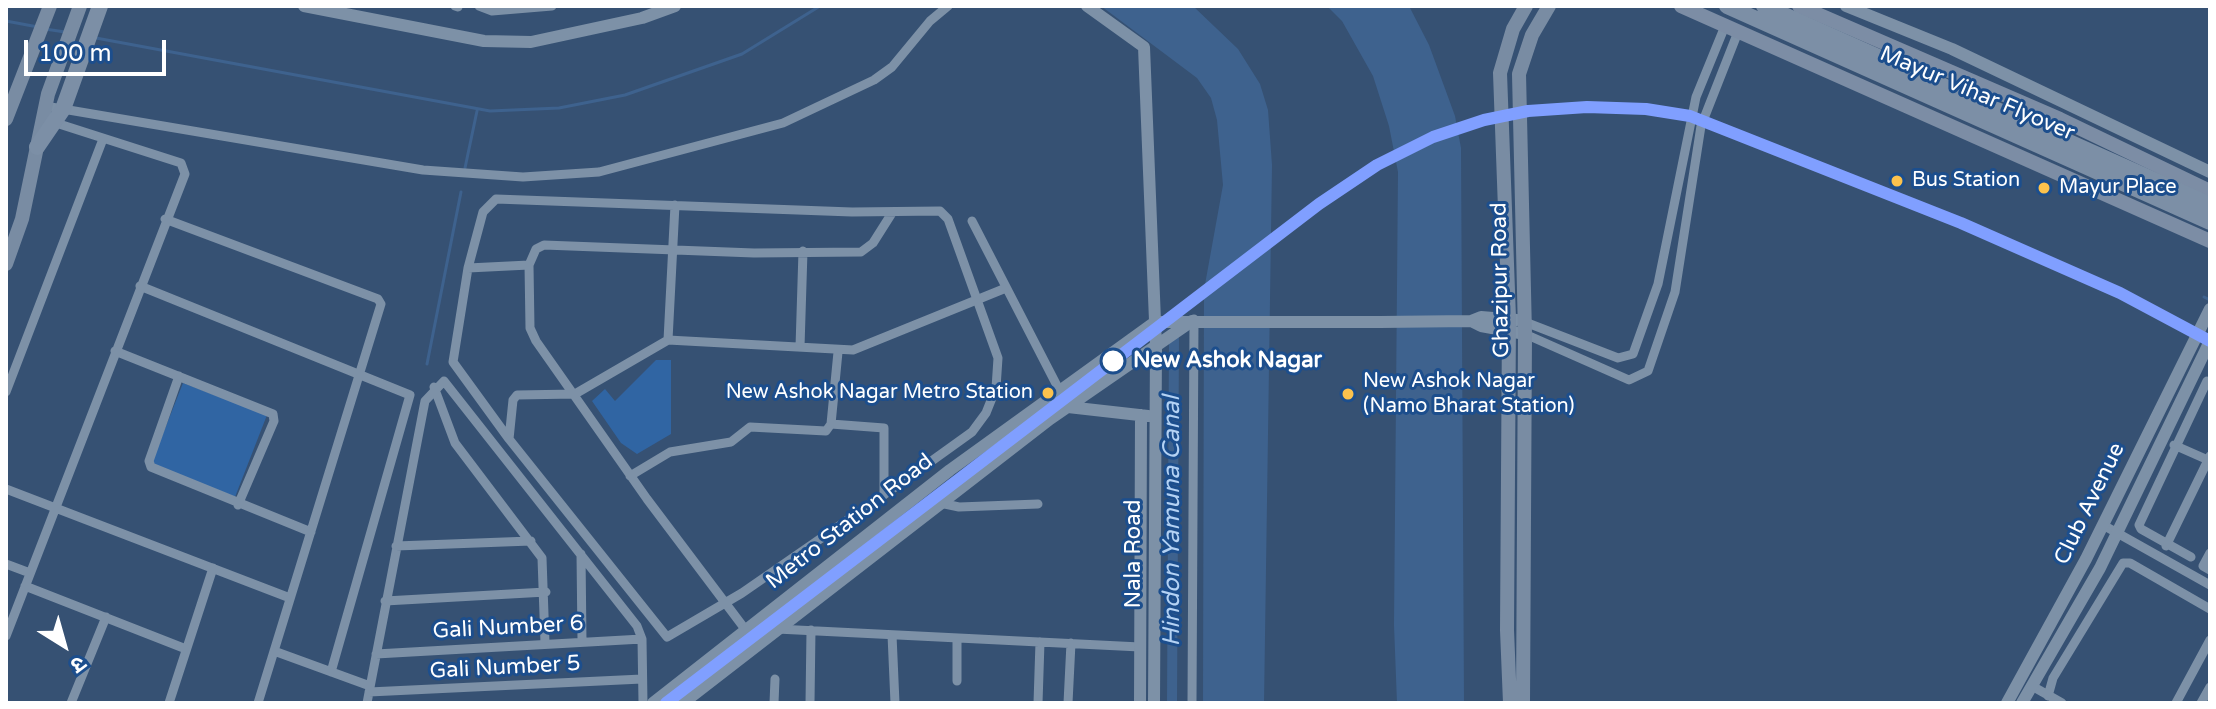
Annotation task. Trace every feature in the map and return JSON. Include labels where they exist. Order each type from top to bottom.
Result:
[{"type":"highway","points":[[37,147],[62,110],[100,6]]},
{"type":"highway","name":"Mayur Vihar Flyover","points":[[1727,6],[2210,222]]},
{"type":"highway","name":"Mayur Vihar Flyover","points":[[1764,6],[2210,205]]},
{"type":"main road","points":[[9,105],[50,6]]},
{"type":"main road","points":[[6,264],[22,219],[46,100],[80,6]]},
{"type":"main road","name":"Ghazipur Road","points":[[1510,703],[1500,73],[1513,29],[1526,6]]},
{"type":"main road","name":"Ghazipur Road","points":[[1523,703],[1525,328],[1519,74],[1532,35],[1549,6]]},
{"type":"main road","points":[[1681,6],[2210,241]]},
{"type":"main road","points":[[1799,6],[2065,112],[2210,191]]},
{"type":"street","points":[[304,6],[484,41],[531,42],[642,18],[675,6]]},
{"type":"street","points":[[479,6],[492,11],[552,6]]},
{"type":"street","points":[[62,110],[423,170],[523,177],[599,172],[783,123],[874,80],[892,67],[925,26],[948,6]]},
{"type":"street","points":[[972,221],[1068,407],[1147,416],[1156,346],[1144,47],[1087,6]]},
{"type":"street","points":[[1846,6],[1952,49],[2065,112],[2210,172]]},
{"type":"street","points":[[1525,328],[1629,380],[1638,378],[1651,366],[1675,292],[1701,126],[1732,29]]},
{"type":"street","points":[[1626,359],[1641,342],[1658,284],[1696,97],[1732,29]]},
{"type":"street","points":[[6,636],[185,174],[184,166],[103,139],[46,100]]},
{"type":"street","points":[[6,392],[103,139]]},
{"type":"street","points":[[496,199],[892,213],[940,211],[946,216],[998,358],[996,388],[986,413],[972,432],[884,495],[726,602],[667,637],[509,439],[452,358],[468,268],[483,212],[496,199]]},
{"type":"street","points":[[668,340],[675,205]]},
{"type":"street","points":[[757,645],[630,476],[530,328],[529,265],[536,249],[544,245],[673,250],[865,250],[892,213]]},
{"type":"street","points":[[165,219],[378,299],[381,309],[258,703]]},
{"type":"street","points":[[800,347],[803,251]]},
{"type":"street","points":[[468,268],[529,265]]},
{"type":"street","points":[[140,286],[361,372],[407,391],[411,397],[331,672]]},
{"type":"street","points":[[509,439],[513,400],[517,395],[575,394],[668,340],[838,352],[868,347],[1006,288]]},
{"type":"street","name":"Club Avenue","points":[[2007,703],[2103,525],[2207,314]]},
{"type":"street","points":[[1155,322],[1197,319],[1471,321],[1481,326],[1505,323],[1626,359],[1638,378]]},
{"type":"street","points":[[1192,703],[1197,319]]},
{"type":"street","name":"Metro Station Road","points":[[683,703],[1068,407],[1197,319]]},
{"type":"street","name":"Metro Station Road","points":[[653,703],[950,470],[1155,322]]},
{"type":"street","name":"Club Avenue","points":[[2022,703],[2117,533],[2206,361],[2210,341]]},
{"type":"street","points":[[115,351],[273,414],[274,421],[238,505]]},
{"type":"street","points":[[630,476],[670,452],[731,442],[750,427],[822,432],[831,424],[838,352]]},
{"type":"street","points":[[179,376],[149,461],[151,467],[238,505],[311,532]]},
{"type":"street","points":[[1075,379],[1086,394]]},
{"type":"street","points":[[274,651],[331,672],[369,694],[425,401],[434,387],[444,381],[451,384],[635,623],[642,639],[643,703]]},
{"type":"street","points":[[2191,557],[2139,525],[2174,445],[2207,381]]},
{"type":"street","points":[[434,387],[455,443],[542,558],[546,592],[545,643]]},
{"type":"street","name":"Nala Road","points":[[1140,703],[1147,416]]},
{"type":"street","name":"Nala Road","points":[[1147,416],[1154,703]]},
{"type":"street","points":[[831,424],[884,428],[884,495]]},
{"type":"street","points":[[2160,557],[2209,458],[2174,445]]},
{"type":"street","points":[[6,489],[290,598]]},
{"type":"street","points":[[940,503],[959,507],[1038,504]]},
{"type":"street","points":[[2103,525],[2210,585]]},
{"type":"street","points":[[396,546],[531,541]]},
{"type":"street","points":[[2210,553],[2203,566],[2210,570]]},
{"type":"street","points":[[581,554],[582,641]]},
{"type":"street","points":[[2048,696],[2053,678],[2123,563],[2130,563],[2210,609]]},
{"type":"street","points":[[6,564],[30,573]]},
{"type":"street","points":[[169,703],[213,568]]},
{"type":"street","points":[[25,586],[186,649]]},
{"type":"street","points":[[385,601],[546,592]]},
{"type":"street","points":[[71,703],[106,617]]},
{"type":"street","points":[[777,629],[1140,647]]},
{"type":"street","points":[[810,703],[811,630]]},
{"type":"street","points":[[892,635],[895,703]]},
{"type":"street","points":[[957,638],[957,681]]},
{"type":"street","name":"Gali Number 6","points":[[376,654],[642,639]]},
{"type":"street","points":[[2176,703],[2210,640]]},
{"type":"street","points":[[1038,703],[1040,642]]},
{"type":"street","points":[[1068,703],[1071,643]]},
{"type":"street","points":[[1140,662],[1154,663]]},
{"type":"street","name":"Gali Number 5","points":[[369,694],[642,679]]},
{"type":"street","points":[[774,703],[775,679]]},
{"type":"street","points":[[2032,686],[2062,703]]},
{"type":"street","points":[[2201,703],[2210,687]]},
{"type":"shaded area","points":[[1101,6],[1193,6],[1238,49],[1260,84],[1268,110],[1272,165],[1264,703],[1203,703],[1204,290],[1223,185],[1217,120],[1211,98],[1197,78]]},
{"type":"shaded area","points":[[1327,6],[1409,6],[1429,45],[1455,116],[1461,148],[1464,703],[1397,703],[1394,625],[1398,172],[1389,126],[1373,76],[1342,21]]},
{"type":"shaded area","points":[[656,360],[671,360],[671,434],[637,454],[621,443],[592,401],[605,389],[615,401]]},
{"type":"shaded area","points":[[183,383],[267,415],[235,497],[151,464]]},
{"type":"waterway","points":[[96,38],[490,111],[559,108],[625,95],[742,54],[820,6]]},
{"type":"waterway","points":[[6,21],[38,27]]},
{"type":"waterway","points":[[45,29],[65,32]]},
{"type":"waterway","points":[[465,168],[477,111]]},
{"type":"waterway","points":[[427,364],[461,192]]},
{"type":"waterway","points":[[2204,297],[2210,300]]},
{"type":"waterway","name":"Hindon Yamuna Canal","points":[[1172,703],[1174,339]]},
{"type":"transit line","points":[[666,703],[1319,204],[1377,165],[1433,137],[1484,120],[1528,111],[1587,107],[1646,109],[1690,116],[1961,223],[2120,293],[2210,341]]},
{"type":"place","name":"Bus Station","points":[[1897,181]]},
{"type":"place","name":"Mayur Place","points":[[2044,188]]},
{"type":"place","name":"New Ashok Nagar","points":[[1113,361]]},
{"type":"place","name":"New Ashok Nagar Metro Station","points":[[1048,393]]},
{"type":"place","name":"New Ashok Nagar (Namo Bharat Station)","points":[[1348,394]]}]
